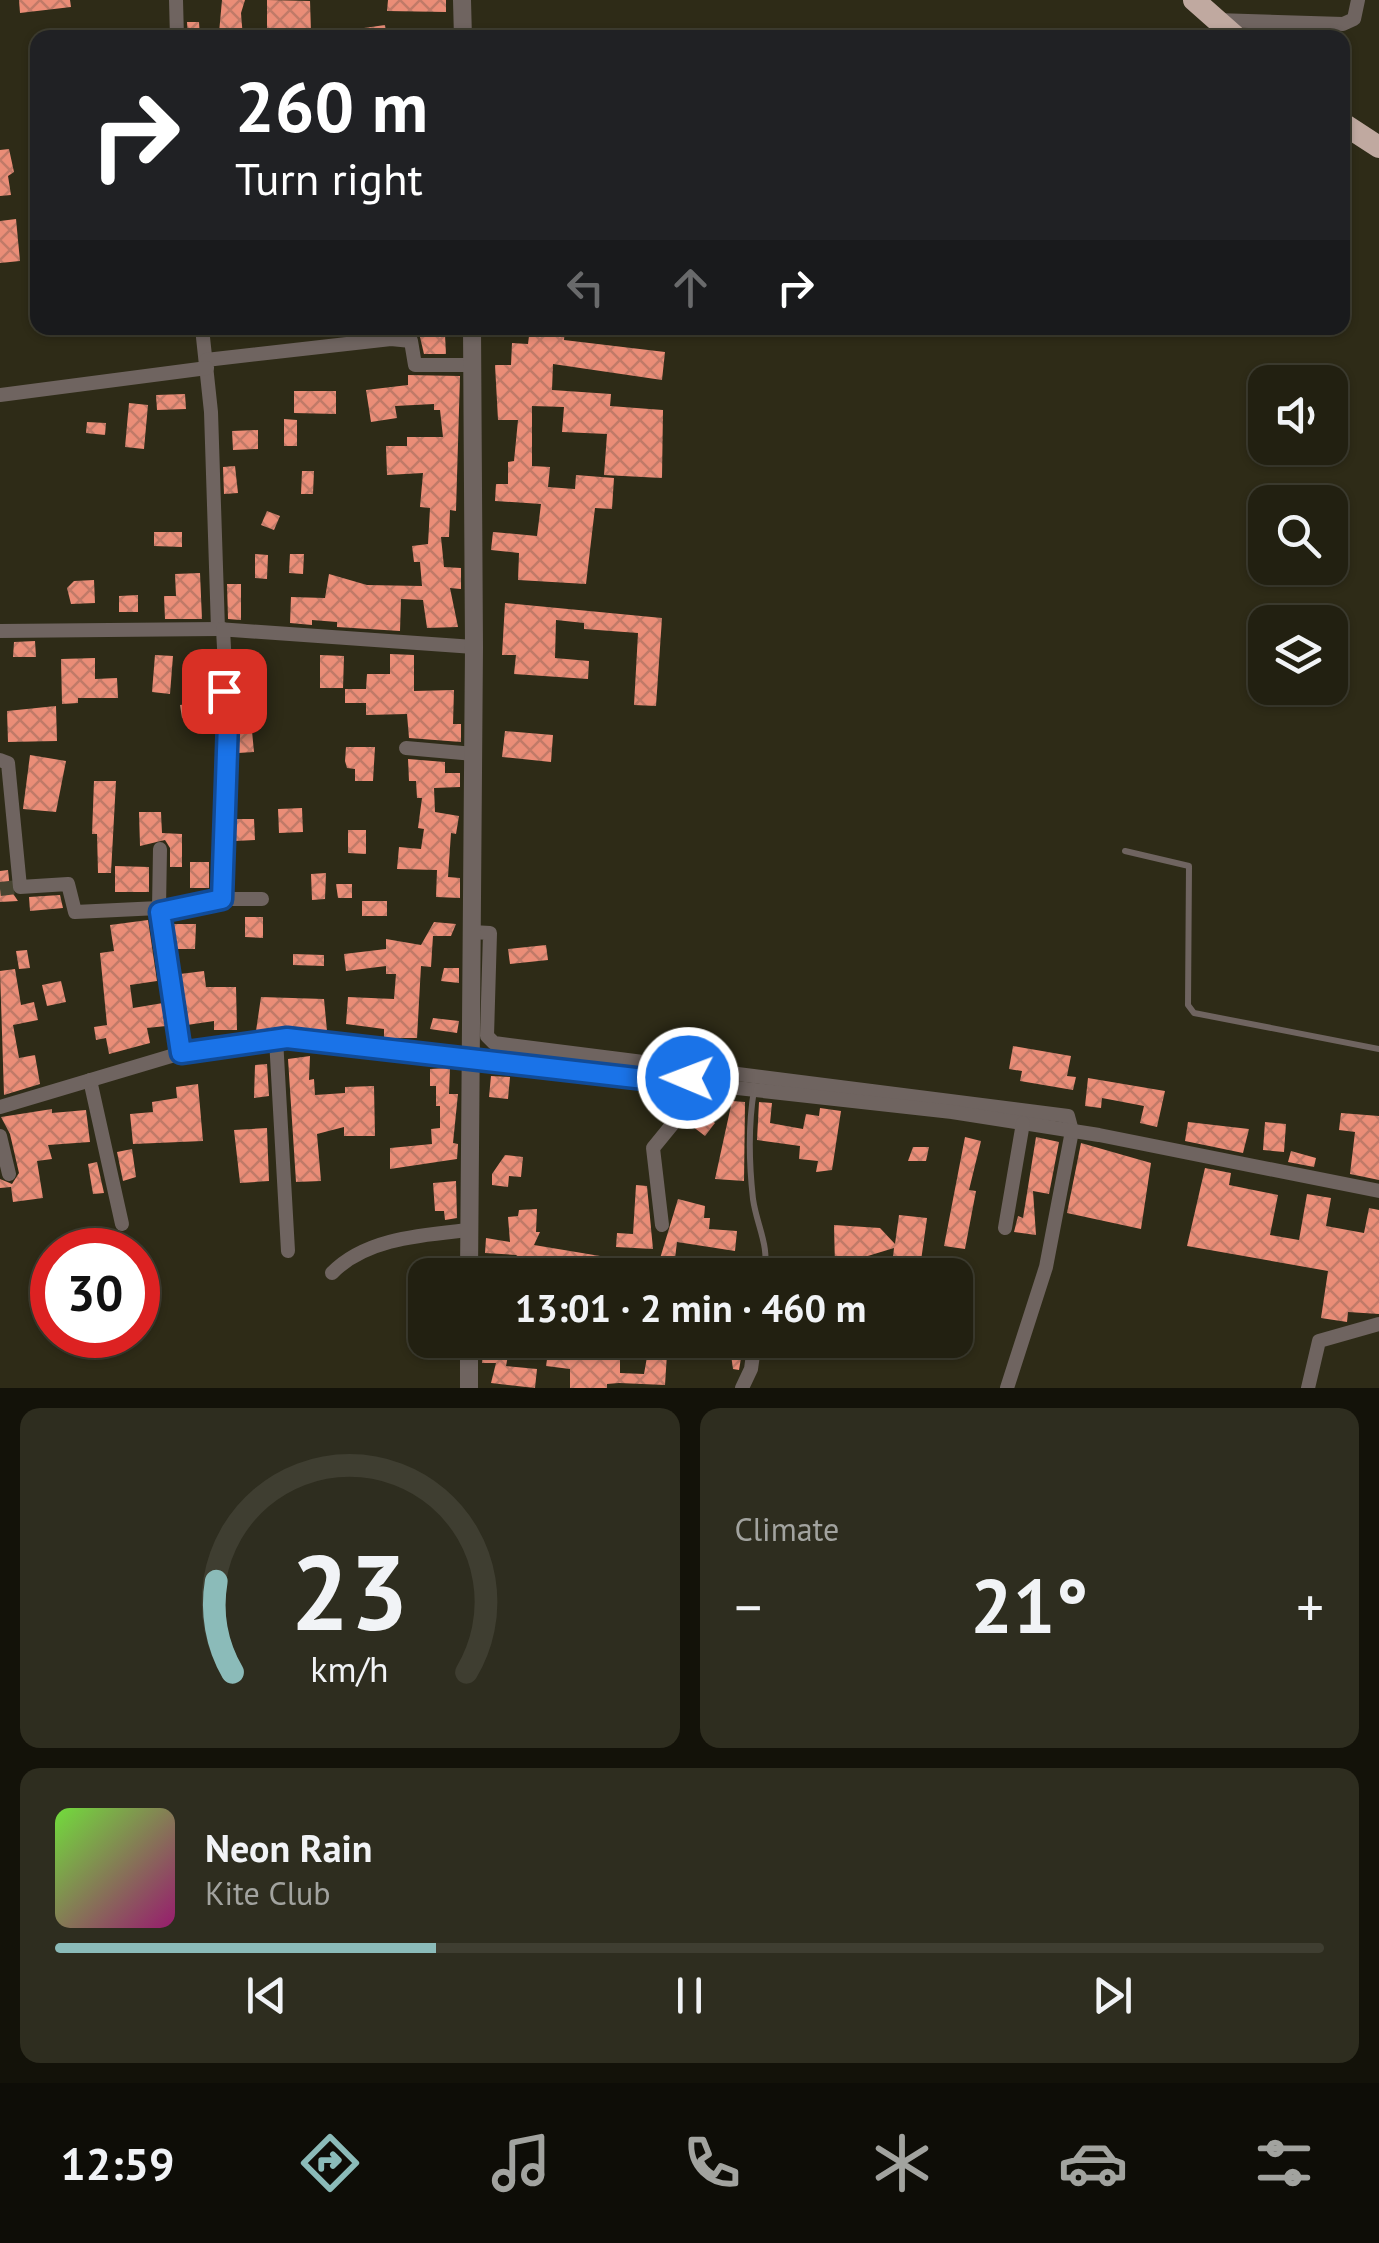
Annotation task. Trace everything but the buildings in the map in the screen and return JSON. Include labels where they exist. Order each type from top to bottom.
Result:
[{"type":"highway","points":[[1194,0],[1228,30]]},
{"type":"highway","points":[[1350,128],[1379,147]]},
{"type":"street","points":[[176,0],[177,30]]},
{"type":"street","points":[[462,0],[463,30]]},
{"type":"street","points":[[1216,20],[1343,24],[1354,19],[1358,0]]},
{"type":"street","points":[[203,335],[228,722],[222,899]]},
{"type":"street","points":[[469,1258],[471,1058],[478,933],[472,335]]},
{"type":"street","points":[[0,395],[391,339],[411,341],[416,365],[474,366]]},
{"type":"street","points":[[0,631],[221,629],[474,647]]},
{"type":"street","points":[[406,748],[474,754]]},
{"type":"street","points":[[0,760],[8,763],[19,887],[68,884],[75,912],[160,910],[222,899],[262,899]]},
{"type":"street","points":[[160,849],[160,910],[181,1053]]},
{"type":"street","points":[[478,933],[490,933],[489,1040],[689,1076]]},
{"type":"street","points":[[276,1039],[288,1251]]},
{"type":"street","points":[[0,1106],[181,1053],[276,1039],[1061,1114],[1068,1116],[1072,1131],[1046,1267],[1006,1388]]},
{"type":"street","points":[[662,1225],[653,1148],[680,1115],[689,1076]]},
{"type":"street","points":[[90,1080],[122,1224]]},
{"type":"street","points":[[755,1082],[1072,1131],[1379,1191]]},
{"type":"street","points":[[1005,1228],[1023,1123]]},
{"type":"street","points":[[0,1136],[10,1174]]},
{"type":"street","points":[[332,1272],[352,1258],[396,1240],[468,1230]]},
{"type":"street","points":[[1308,1388],[1319,1341],[1379,1324]]},
{"type":"street","points":[[468,1388],[469,1358]]},
{"type":"street","points":[[742,1388],[753,1358]]},
{"type":"lane","points":[[1125,851],[1190,866],[1188,1005],[1194,1013],[1379,1048]]},
{"type":"lane","points":[[755,1082],[748,1128],[753,1145],[754,1199],[767,1258]]},
{"type":"tunnel","points":[[0,889],[17,887]]},
{"type":"route","points":[[224,691],[228,722],[222,899],[160,912],[181,1053],[234,1042],[287,1038],[688,1084],[688,1078]]}]
